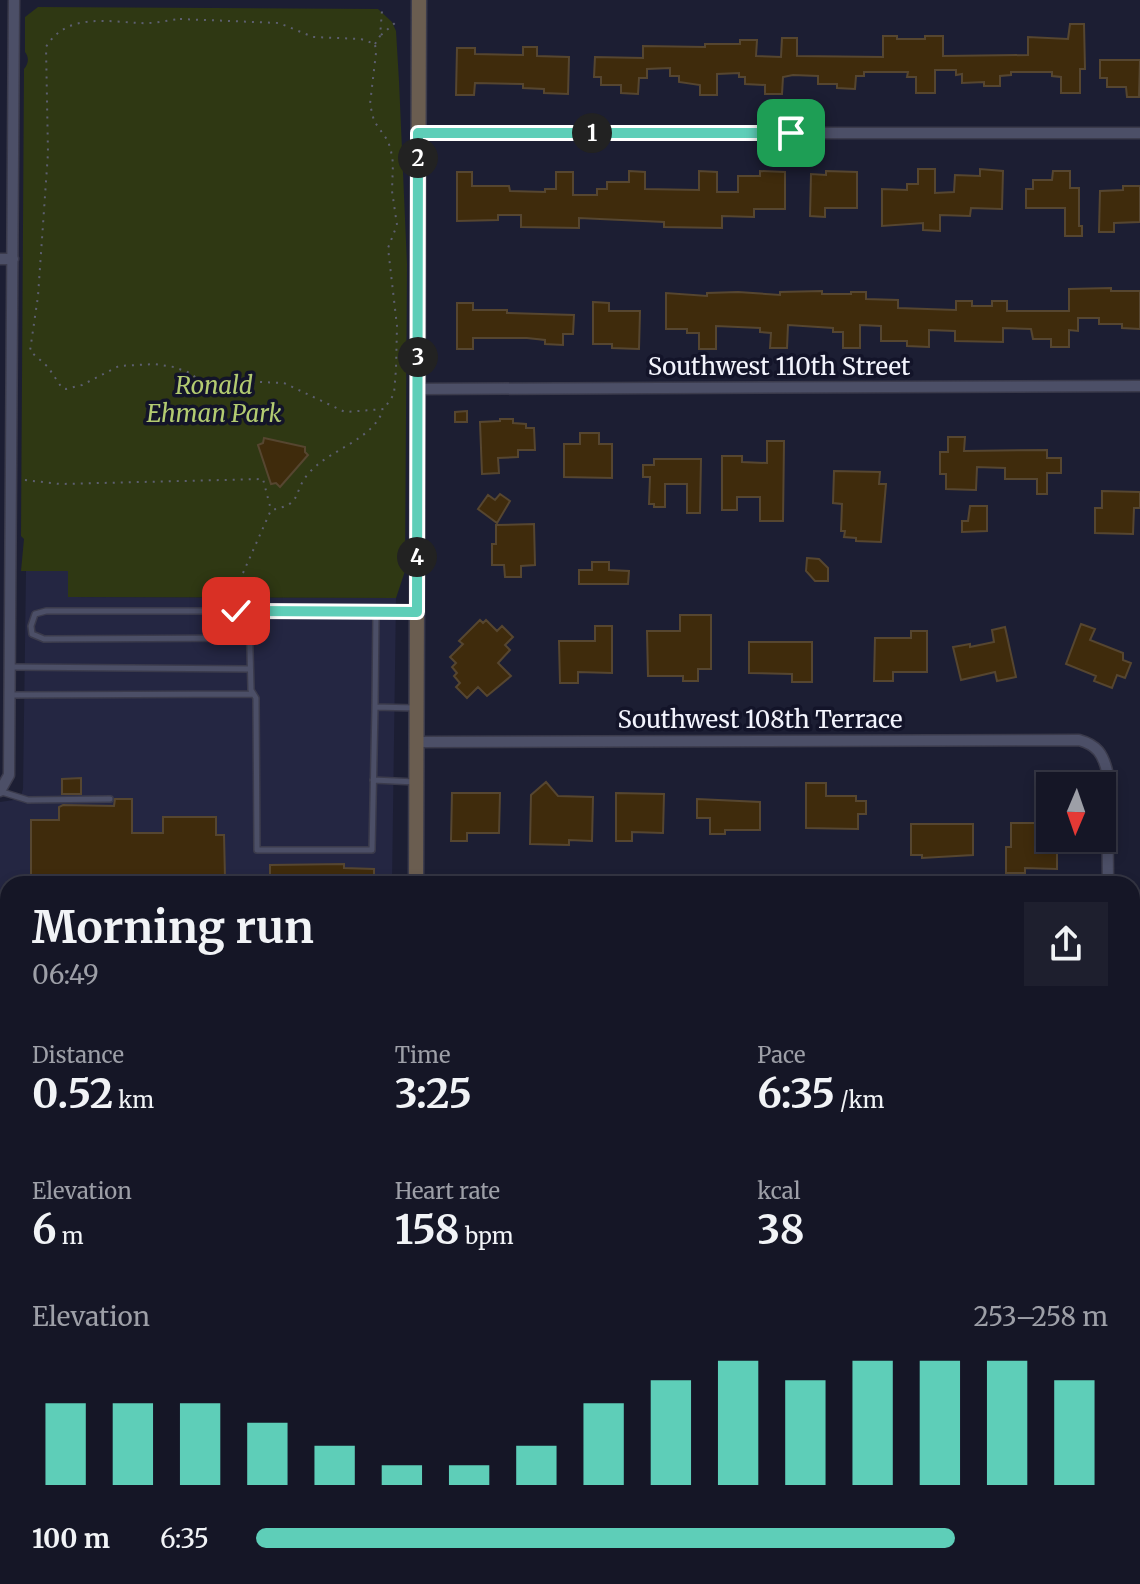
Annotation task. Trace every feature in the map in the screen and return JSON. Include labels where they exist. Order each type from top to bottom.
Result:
[{"type":"street","points":[[2,789],[9,775],[10,667],[5,525],[13,259],[14,0]]},
{"type":"street","points":[[416,876],[419,0]]},
{"type":"street","points":[[418,133],[1140,133]]},
{"type":"street","points":[[0,259],[13,259]]},
{"type":"street","name":"Southwest 110th Street","points":[[418,389],[1140,386]]},
{"type":"street","name":"Southwest 108th Terrace","points":[[416,742],[1068,738],[1087,742],[1100,752],[1105,761],[1108,782],[1108,876]]},
{"type":"lane","points":[[250,638],[44,639],[32,634],[31,626],[35,614],[46,611],[417,612]]},
{"type":"lane","points":[[249,611],[250,669],[256,698],[257,850],[372,850],[376,611]]},
{"type":"lane","points":[[10,667],[250,669]]},
{"type":"lane","points":[[10,695],[253,694]]},
{"type":"lane","points":[[375,707],[417,708]]},
{"type":"lane","points":[[373,780],[416,782]]},
{"type":"lane","points":[[2,789],[13,797],[28,800],[110,799]]},
{"type":"path","points":[[380,36],[382,11]]},
{"type":"path","points":[[375,44],[361,39],[313,37],[279,23],[258,21],[180,19],[139,23],[89,20],[54,35],[46,47],[47,184],[30,351],[66,389],[82,385],[119,366],[155,364],[190,373],[210,389],[223,390],[259,382],[284,383],[345,412],[384,409]]},
{"type":"path","points":[[271,510],[289,505],[298,497],[308,474],[351,441],[371,431],[394,394],[397,326],[388,248],[397,225],[392,191],[393,163],[388,141],[374,121],[370,104],[375,44],[395,23]]},
{"type":"path","points":[[20,480],[60,484],[206,478],[263,479],[269,476]]},
{"type":"path","points":[[243,573],[271,510],[263,479]]},
{"type":"shaded area","points":[[26,571],[68,571],[68,597],[396,598],[392,876],[0,876],[0,802],[20,799],[23,789]]},
{"type":"green space","name":"Ronald Ehman Park","points":[[38,7],[378,9],[392,22],[396,31],[407,264],[405,571],[396,598],[68,597],[68,571],[21,571],[24,539],[21,536],[24,69],[28,60],[25,52],[25,17]]},
{"type":"building","points":[[1070,24],[1084,24],[1085,69],[1080,69],[1080,93],[1061,93],[1061,77],[1052,76],[1052,72],[1011,72],[1011,75],[1000,76],[1000,86],[984,86],[984,82],[962,83],[962,74],[956,75],[956,70],[935,70],[935,93],[916,93],[916,77],[907,77],[908,72],[864,72],[864,76],[856,76],[855,89],[837,88],[837,84],[818,84],[818,76],[793,75],[783,77],[782,94],[765,94],[765,85],[745,84],[745,77],[739,77],[739,73],[717,74],[717,95],[700,95],[700,85],[679,82],[679,76],[670,76],[670,68],[647,69],[647,78],[639,78],[638,94],[621,93],[621,85],[601,85],[601,77],[594,77],[595,57],[643,58],[643,46],[705,47],[705,44],[740,44],[740,40],[757,40],[756,56],[781,57],[782,38],[797,38],[797,56],[883,57],[883,36],[925,39],[925,36],[943,36],[943,56],[1028,55],[1028,37],[1068,39]]},
{"type":"building","points":[[523,47],[537,47],[537,56],[569,57],[568,94],[544,93],[544,89],[523,88],[523,84],[475,83],[474,95],[456,95],[457,48],[475,48],[475,54],[523,55]]},
{"type":"building","points":[[1100,60],[1140,60],[1139,97],[1127,97],[1126,87],[1107,87],[1107,78],[1100,78]]},
{"type":"building","points":[[918,169],[935,169],[935,193],[954,192],[955,175],[980,176],[980,169],[1003,171],[1002,209],[971,208],[970,216],[940,215],[940,231],[923,230],[923,223],[882,226],[882,189],[907,190],[907,184],[918,184]]},
{"type":"building","points":[[629,171],[645,172],[645,189],[699,190],[699,171],[717,172],[717,192],[738,192],[738,176],[760,176],[760,171],[785,172],[785,209],[754,209],[754,217],[722,216],[722,228],[664,227],[664,222],[579,218],[579,228],[521,227],[521,215],[498,215],[498,220],[457,221],[457,172],[472,172],[472,186],[509,186],[510,191],[545,192],[545,189],[556,189],[556,172],[573,172],[573,195],[597,195],[597,189],[607,189],[607,182],[629,182]]},
{"type":"building","points":[[826,171],[857,172],[857,208],[825,208],[825,217],[810,216],[811,174],[826,175]]},
{"type":"building","points":[[1053,171],[1070,171],[1070,188],[1079,188],[1082,236],[1065,236],[1065,208],[1026,208],[1026,189],[1033,189],[1033,180],[1052,180]]},
{"type":"building","points":[[1123,186],[1140,186],[1140,222],[1114,223],[1114,232],[1099,232],[1100,191],[1123,190]]},
{"type":"building","points":[[1111,288],[1111,291],[1140,291],[1140,329],[1122,328],[1122,324],[1099,324],[1099,318],[1078,318],[1078,331],[1069,330],[1069,347],[1051,347],[1051,339],[1033,339],[1031,329],[1003,328],[1003,342],[955,341],[955,331],[929,330],[929,347],[907,346],[907,341],[881,341],[881,326],[860,325],[860,348],[843,348],[843,332],[833,332],[833,328],[788,325],[787,348],[770,348],[771,333],[760,332],[760,328],[716,326],[716,349],[699,349],[699,333],[687,333],[687,329],[666,329],[666,293],[707,296],[707,293],[738,292],[780,295],[780,292],[866,292],[866,299],[898,300],[898,308],[956,310],[956,301],[972,301],[972,306],[992,306],[992,301],[1007,301],[1007,311],[1069,311],[1069,289]]},
{"type":"building","points":[[593,302],[609,303],[609,311],[640,311],[639,349],[593,344]]},
{"type":"building","points":[[457,303],[473,303],[473,310],[574,315],[573,334],[563,334],[563,345],[545,344],[545,340],[527,338],[473,338],[473,349],[457,349]]},
{"type":"building","points":[[467,411],[467,422],[455,422],[455,412]]},
{"type":"building","points":[[513,419],[513,423],[534,428],[535,450],[518,450],[518,457],[498,458],[499,473],[482,474],[480,422]]},
{"type":"building","points":[[580,433],[599,433],[599,444],[612,444],[612,478],[564,477],[564,444],[580,444]]},
{"type":"building","points":[[948,437],[965,437],[964,451],[1047,450],[1047,458],[1061,458],[1061,473],[1047,473],[1047,494],[1037,494],[1037,479],[1005,479],[1005,468],[977,467],[976,490],[946,489],[946,474],[940,474],[940,452],[948,452]]},
{"type":"building","points":[[264,438],[305,447],[308,455],[280,487],[276,483],[271,484],[258,445],[263,443]]},
{"type":"building","points":[[767,441],[784,441],[783,521],[760,521],[760,497],[737,497],[737,510],[722,510],[722,456],[742,456],[742,462],[767,463]]},
{"type":"building","points":[[654,459],[701,459],[700,513],[687,513],[687,484],[665,484],[665,507],[649,504],[650,477],[643,477],[643,465],[654,465]]},
{"type":"building","points":[[834,471],[880,472],[879,484],[886,484],[881,542],[844,537],[845,531],[841,531],[842,504],[833,503]]},
{"type":"building","points":[[1102,491],[1140,492],[1140,508],[1134,508],[1133,534],[1095,533],[1095,508],[1102,508]]},
{"type":"building","points":[[500,494],[510,501],[497,523],[478,509],[488,495],[495,500]]},
{"type":"building","points":[[970,506],[987,506],[987,531],[962,532],[962,521],[968,521]]},
{"type":"building","points":[[534,524],[535,565],[521,566],[521,577],[505,577],[504,565],[492,565],[496,525]]},
{"type":"building","points":[[807,558],[819,559],[828,568],[828,581],[815,581],[806,571]]},
{"type":"building","points":[[592,562],[609,562],[609,570],[629,571],[628,584],[579,584],[579,570],[592,570]]},
{"type":"building","points":[[680,615],[711,615],[711,669],[698,669],[698,681],[683,681],[683,676],[648,676],[647,631],[680,631]]},
{"type":"building","points":[[480,620],[483,623],[486,620],[497,631],[502,626],[513,637],[505,645],[510,650],[498,663],[511,676],[487,696],[478,687],[467,698],[456,687],[460,683],[452,667],[456,663],[450,657],[463,644],[459,641]]},
{"type":"building","points":[[1081,624],[1095,629],[1090,640],[1123,653],[1123,660],[1131,663],[1125,678],[1117,675],[1112,688],[1094,681],[1096,676],[1066,664]]},
{"type":"building","points":[[595,626],[612,626],[612,673],[578,672],[578,683],[560,683],[559,641],[595,641]]},
{"type":"building","points":[[1005,627],[1016,677],[997,681],[995,672],[961,680],[953,647],[994,642],[992,630]]},
{"type":"building","points":[[911,631],[927,631],[927,672],[893,672],[893,681],[874,681],[875,638],[911,638]]},
{"type":"building","points":[[749,642],[812,642],[812,682],[792,682],[792,674],[749,673]]},
{"type":"building","points":[[81,778],[81,794],[62,794],[62,779]]},
{"type":"building","points":[[546,782],[558,796],[593,797],[592,841],[569,840],[569,845],[530,844],[531,795]]},
{"type":"building","points":[[806,783],[826,783],[826,796],[856,796],[856,801],[866,801],[866,814],[858,814],[858,829],[806,828]]},
{"type":"building","points":[[452,793],[500,793],[499,833],[467,833],[467,841],[451,841]]},
{"type":"building","points":[[616,793],[664,794],[663,833],[632,832],[632,841],[616,841]]},
{"type":"building","points":[[115,799],[132,799],[132,833],[163,833],[163,817],[216,817],[216,835],[224,835],[225,876],[31,876],[31,820],[59,820],[59,807],[63,805],[114,806]]},
{"type":"building","points":[[697,799],[760,802],[760,830],[725,830],[725,834],[710,834],[710,818],[697,818]]},
{"type":"building","points":[[1011,823],[1036,823],[1036,852],[1057,852],[1057,869],[1025,868],[1025,873],[1006,873],[1006,847],[1011,847]]},
{"type":"building","points":[[911,824],[973,824],[973,855],[922,858],[922,855],[911,855]]},
{"type":"building","points":[[344,864],[344,868],[374,869],[374,876],[270,876],[270,865]]},
{"type":"route","points":[[236,611],[417,612],[418,133],[791,133]]}]
